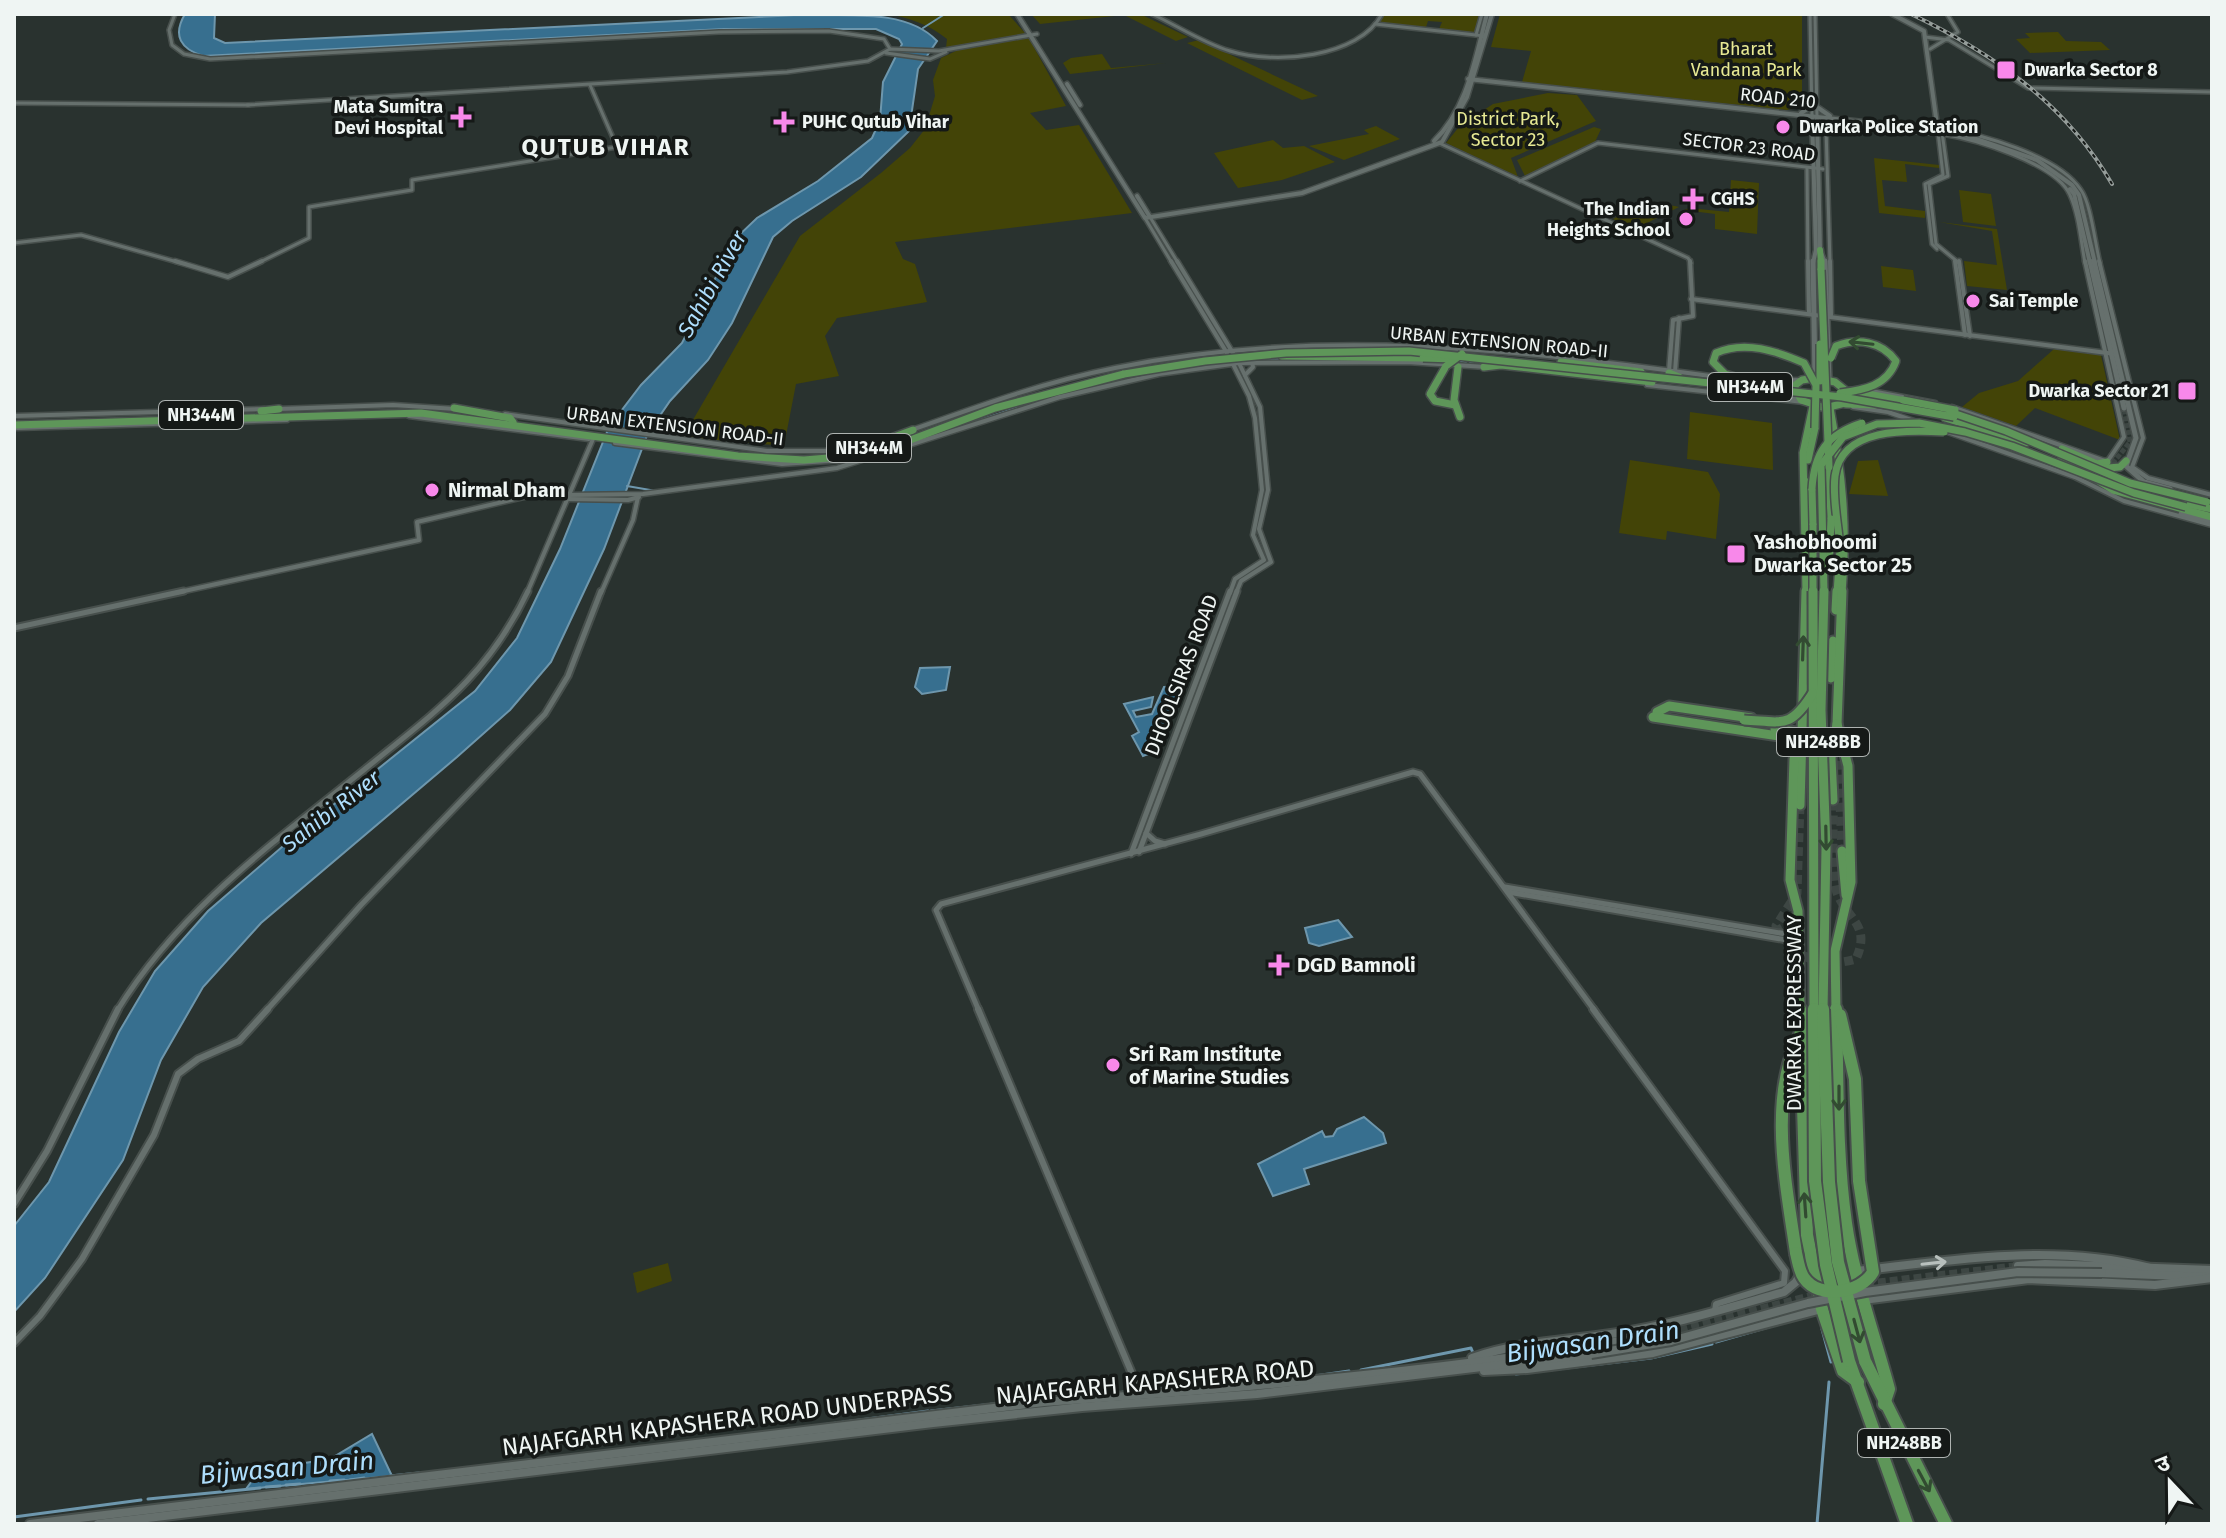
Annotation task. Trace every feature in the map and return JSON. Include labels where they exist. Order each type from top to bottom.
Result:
[{"type":"highway","name":"DWARKA EXPRESSWAY","points":[[1818,250],[1827,370],[1831,531],[1829,587],[1823,592]]},
{"type":"highway","name":"DWARKA EXPRESSWAY","points":[[1812,489],[1806,478],[1818,390],[1819,269]]},
{"type":"highway","points":[[1827,370],[1833,348],[1845,342],[1878,346],[1892,354],[1896,361],[1894,369],[1872,387],[1832,393]]},
{"type":"highway","points":[[1779,389],[1731,377],[1716,368],[1714,356],[1724,348],[1737,346],[1787,357],[1807,366],[1818,390]]},
{"type":"highway","name":"URBAN EXTENSION ROAD-II","points":[[14,423],[385,412],[784,456],[856,451],[894,442],[992,405],[1188,359],[1337,348],[1448,350],[1674,373],[1895,404],[1954,417],[2016,439]]},
{"type":"highway","name":"URBAN EXTENSION ROAD-II","points":[[665,444],[768,459],[832,458],[889,448],[1067,385],[1190,362],[1290,352],[1391,351],[1875,398],[1971,418],[2093,466]]},
{"type":"highway","points":[[1460,417],[1454,400],[1457,376],[1462,361],[1481,351]]},
{"type":"highway","points":[[1455,405],[1435,401],[1430,394],[1432,386],[1452,360],[1481,351],[1674,373]]},
{"type":"highway","points":[[1282,356],[1500,363],[1749,392],[1779,389]]},
{"type":"highway","points":[[1484,367],[1500,363]]},
{"type":"highway","points":[[2124,466],[2105,470],[2093,466],[2071,462],[2016,439],[1928,414],[1874,405],[1830,408],[1806,403],[1793,390],[1802,380],[1829,380],[1846,389],[1935,407],[1992,423],[2093,466],[2186,506]]},
{"type":"highway","points":[[1846,389],[1851,398],[1846,405]]},
{"type":"highway","points":[[1875,398],[1914,401],[1963,412],[2062,449],[2093,466],[2107,462]]},
{"type":"highway","points":[[1806,403],[1803,453],[1807,542],[1801,674],[1804,747],[1794,759],[1790,880],[1798,911],[1803,1182],[1810,1257],[1822,1309],[1843,1371],[1858,1382]]},
{"type":"highway","name":"URBAN EXTENSION ROAD-II","points":[[14,423],[217,419],[387,408],[443,412],[598,436]]},
{"type":"highway","points":[[454,408],[510,418],[513,422]]},
{"type":"highway","points":[[1830,408],[1839,455],[1847,539],[1838,643],[1837,721],[1831,758],[1833,800]]},
{"type":"highway","points":[[217,419],[279,409]]},
{"type":"highway","points":[[217,419],[289,415]]},
{"type":"highway","points":[[449,417],[516,431]]},
{"type":"highway","name":"DWARKA EXPRESSWAY","points":[[1907,1524],[1849,1361],[1826,1265],[1815,1181],[1814,460],[1831,437],[1848,427],[1872,421],[1918,418],[1987,433],[2186,506]]},
{"type":"highway","name":"DWARKA EXPRESSWAY","points":[[1946,1524],[1865,1361],[1838,1262],[1829,1182],[1823,1031],[1826,848],[1821,710],[1821,465],[1832,446],[1845,435],[1876,426],[1921,423],[1971,432],[2129,491],[2186,506],[2211,509]]},
{"type":"highway","points":[[856,451],[913,430]]},
{"type":"highway","points":[[1884,1404],[1889,1389],[1863,1300],[1844,1206],[1836,1004],[1837,936],[1851,882],[1848,766],[1837,721],[1831,712],[1831,655],[1840,550],[1836,468],[1843,454],[1858,443],[1893,432],[1931,431],[1983,440],[2043,459]]},
{"type":"highway","points":[[2071,462],[2094,481],[2113,490],[2211,509]]},
{"type":"highway","points":[[1655,714],[1669,706],[1767,720],[1786,718],[1796,710],[1801,674]]},
{"type":"highway","points":[[1744,720],[1787,722],[1799,715],[1813,693]]},
{"type":"highway","points":[[1655,714],[1796,732]]},
{"type":"highway","points":[[1655,714],[1778,735],[1797,744],[1801,753],[1800,805]]},
{"type":"highway","points":[[1802,1031],[1792,1043],[1786,1063],[1785,1094],[1787,1182],[1796,1253],[1803,1277],[1820,1289],[1853,1288],[1871,1280],[1873,1272],[1859,1181],[1855,1079],[1846,1032],[1836,1004]]},
{"type":"highway","points":[[1803,1062],[1839,1068]]},
{"type":"main road","points":[[1019,14],[1035,34],[1146,215],[1302,193],[1435,142],[1461,109],[1470,89],[1481,35]]},
{"type":"main road","points":[[1461,109],[1487,14]]},
{"type":"main road","points":[[1894,14],[1926,29],[1940,131]]},
{"type":"main road","points":[[1927,37],[1940,131]]},
{"type":"main road","points":[[1475,71],[1491,82]]},
{"type":"main road","name":"ROAD 210","points":[[1470,80],[1940,131]]},
{"type":"main road","points":[[1470,89],[1491,82]]},
{"type":"main road","points":[[1790,115],[1814,107],[1840,120]]},
{"type":"main road","points":[[1790,115],[1815,128],[1840,120]]},
{"type":"main road","points":[[1814,118],[1818,250],[1825,259],[1829,380]]},
{"type":"main road","points":[[1940,131],[1963,133],[2026,155],[2075,186],[2111,352]]},
{"type":"main road","points":[[1940,131],[2022,156],[2045,168],[2072,190],[2136,444],[2124,466],[2144,482],[2211,509]]},
{"type":"main road","points":[[1815,378],[1811,313],[1813,253],[1818,250]]},
{"type":"main road","points":[[2127,409],[2137,414]]},
{"type":"main road","points":[[1856,1271],[2032,1254],[2124,1260],[2150,1268]]},
{"type":"main road","points":[[1469,1364],[1481,1353],[1505,1346],[1613,1334],[1784,1292],[1796,1282],[1810,1257]]},
{"type":"main road","points":[[2018,1266],[2212,1270]]},
{"type":"main road","name":"NAJAFGARH KAPASHERA ROAD","points":[[98,1524],[1048,1406],[1257,1394],[1469,1364],[1591,1354],[1671,1341],[1808,1303],[1865,1292],[2018,1272],[2212,1278]]},
{"type":"main road","points":[[1863,1300],[2028,1279],[2171,1283],[2201,1282],[2212,1278]]},
{"type":"main road","points":[[1469,1364],[1527,1369],[1653,1353],[1822,1309]]},
{"type":"main road","name":"NAJAFGARH KAPASHERA ROAD UNDERPASS","points":[[30,1524],[1141,1395],[1469,1364],[1668,1333]]},
{"type":"street","points":[[175,14],[169,30],[172,45],[188,55],[210,59],[719,32],[834,32],[884,39],[890,49],[928,59],[949,49]]},
{"type":"street","points":[[1154,14],[1233,51],[1262,55],[1335,49],[1358,42],[1376,23],[1380,14]]},
{"type":"street","points":[[1376,23],[1481,35],[1487,14]]},
{"type":"street","points":[[1812,14],[1814,118]]},
{"type":"street","points":[[1930,49],[1958,32],[1947,14]]},
{"type":"street","points":[[884,53],[937,51],[1035,34]]},
{"type":"street","points":[[1927,37],[1949,40],[2027,88],[2212,92]]},
{"type":"street","points":[[14,103],[247,105],[449,96],[790,72],[868,61],[890,49]]},
{"type":"street","points":[[247,105],[476,94],[690,78]]},
{"type":"street","points":[[14,243],[81,235],[118,243],[228,277],[309,239],[308,208],[411,190],[411,181],[617,147],[590,85]]},
{"type":"street","points":[[1828,316],[1826,128],[1843,124],[1940,131],[1948,176],[1929,184],[1936,244],[1959,260],[1967,334]]},
{"type":"street","points":[[1435,142],[1682,253],[1692,264],[1693,316],[1672,321],[1674,373]]},
{"type":"street","name":"SECTOR 23 ROAD","points":[[1522,182],[1597,143],[1814,168]]},
{"type":"street","points":[[1811,313],[1814,168]]},
{"type":"street","points":[[2075,186],[2084,195],[2143,438],[2143,446],[2131,462],[2137,472],[2211,509]]},
{"type":"street","name":"DHOOLSIRAS ROAD","points":[[1139,852],[1241,581],[1271,562],[1259,529],[1268,499],[1260,407],[1245,375],[1146,215]]},
{"type":"street","points":[[1691,299],[2111,352],[2124,437],[2107,462]]},
{"type":"street","points":[[665,444],[799,452],[858,446],[913,430],[975,406],[1091,373],[1227,348],[1357,344],[1495,349],[1738,380],[1802,380]]},
{"type":"street","points":[[987,412],[1127,376],[1282,356],[1360,354],[1466,359],[1731,388],[1806,403]]},
{"type":"street","points":[[1466,359],[1470,366]]},
{"type":"street","points":[[14,628],[419,540],[417,522],[528,496],[609,499],[832,469],[1060,397],[1159,374],[1235,362],[1407,362],[1484,367],[1806,403]]},
{"type":"street","name":"DHOOLSIRAS ROAD","points":[[1131,854],[1235,579],[1264,560],[1253,535],[1262,490],[1257,429],[1249,396],[1235,362]]},
{"type":"street","points":[[1245,375],[1253,367],[1252,362]]},
{"type":"street","points":[[1220,366],[1237,372]]},
{"type":"street","points":[[1846,389],[1961,409],[2124,466]]},
{"type":"street","points":[[14,423],[393,405],[454,408],[598,436]]},
{"type":"street","points":[[1846,405],[1893,413],[2075,477],[2124,501],[2211,509]]},
{"type":"street","points":[[217,419],[409,416],[516,431],[598,436]]},
{"type":"street","points":[[14,1204],[45,1160],[65,1110],[132,985],[167,940],[264,849],[459,693],[486,665],[515,616],[598,436]]},
{"type":"street","points":[[665,444],[782,464],[880,456]]},
{"type":"street","points":[[832,469],[834,462]]},
{"type":"street","points":[[568,497],[577,493],[637,496]]},
{"type":"street","points":[[14,1343],[40,1316],[82,1259],[154,1135],[178,1074],[198,1059],[229,1048],[247,1033],[361,905],[545,714],[578,653],[582,635],[633,520],[637,496]]},
{"type":"street","points":[[1141,1395],[936,910],[941,904],[1139,852],[1415,772],[1420,774],[1785,1271],[1784,1283],[1716,1304],[1715,1311]]},
{"type":"street","points":[[1146,833],[1155,841],[1166,844]]},
{"type":"street","points":[[1506,890],[1798,939]]},
{"type":"green space","points":[[887,14],[1008,14],[1026,34],[946,48],[947,39],[933,29]]},
{"type":"green space","points":[[1031,14],[1140,14],[1188,37],[1176,41],[1124,15],[1040,24]]},
{"type":"green space","points":[[1383,14],[1481,14],[1475,33],[1439,29],[1442,22],[1428,21],[1426,27],[1379,23]]},
{"type":"green space","name":"Bharat Vandana Park","points":[[1500,14],[1802,14],[1802,105],[1787,110],[1522,82],[1531,51],[1491,47]]},
{"type":"green space","points":[[2058,32],[2066,41],[2101,42],[2110,50],[2030,53],[2016,39],[2030,38],[2025,33]]},
{"type":"green space","points":[[1029,38],[1066,106],[1030,113],[1046,130],[1079,125],[1132,213],[895,242],[903,259],[915,264],[927,302],[837,318],[825,336],[839,376],[796,384],[784,446],[683,437],[800,236],[881,173],[910,148],[925,129],[935,96],[933,80],[941,58],[960,49]]},
{"type":"green space","points":[[1199,40],[1318,96],[1302,100],[1187,43]]},
{"type":"green space","points":[[1102,54],[1111,68],[1166,63],[1070,74],[1063,63],[1071,58]]},
{"type":"green space","name":"District Park, Sector 23","points":[[1548,93],[1577,95],[1596,121],[1511,158],[1518,177],[1446,143],[1471,112],[1481,112],[1493,104]]},
{"type":"green space","points":[[1376,126],[1400,139],[1344,160],[1309,146],[1369,134],[1364,130]]},
{"type":"green space","points":[[1594,127],[1601,129],[1595,142],[1525,176],[1517,160]]},
{"type":"green space","points":[[1273,140],[1283,148],[1304,146],[1335,162],[1282,180],[1238,188],[1214,153]]},
{"type":"green space","points":[[1874,158],[1939,165],[1939,168],[1905,164],[1907,182],[1882,180],[1885,206],[1925,211],[1925,218],[1879,213]]},
{"type":"green space","points":[[1731,180],[1759,183],[1757,234],[1715,229],[1715,214],[1684,210],[1729,212]]},
{"type":"green space","points":[[1959,190],[1991,194],[1996,226],[1963,222]]},
{"type":"green space","points":[[1643,203],[1679,207],[1635,229],[1613,219]]},
{"type":"green space","points":[[1939,222],[1997,229],[2007,290],[1967,286],[1964,261],[1997,265],[1992,231]]},
{"type":"green space","points":[[1881,266],[1913,270],[1916,291],[1883,287]]},
{"type":"green space","points":[[2054,349],[2101,355],[2120,440],[2035,408],[2016,426],[1962,407],[1979,393],[2018,381]]},
{"type":"green space","points":[[1690,412],[1772,423],[1773,470],[1687,459]]},
{"type":"green space","points":[[1630,460],[1708,472],[1720,494],[1716,539],[1667,531],[1666,540],[1619,533]]},
{"type":"green space","points":[[1878,460],[1888,496],[1849,494],[1858,461]]},
{"type":"green space","points":[[668,1263],[672,1281],[637,1293],[633,1273]]},
{"type":"water","name":"Sahibi River","points":[[185,14],[215,14],[214,38],[225,43],[799,15],[891,18],[924,30],[937,41],[918,69],[909,131],[861,177],[792,221],[773,237],[732,323],[708,360],[670,401],[648,433],[604,549],[551,662],[510,710],[261,923],[203,987],[161,1060],[123,1160],[45,1278],[14,1312],[14,1226],[49,1182],[119,1032],[155,971],[208,911],[297,834],[475,691],[517,638],[560,549],[609,427],[641,385],[682,343],[736,238],[757,218],[818,181],[872,138],[880,120],[883,82],[902,44],[899,39],[876,29],[724,29],[203,56],[189,50],[181,41],[179,29]]},
{"type":"water","points":[[950,667],[946,690],[922,694],[915,687],[920,668]]},
{"type":"water","points":[[1182,686],[1154,752],[1143,756],[1132,736],[1139,732],[1124,704],[1153,697],[1151,707],[1133,711],[1136,717],[1152,714],[1164,687]]},
{"type":"water","points":[[1338,920],[1352,937],[1319,946],[1309,943],[1305,928]]},
{"type":"water","points":[[1364,1117],[1383,1133],[1386,1143],[1304,1169],[1309,1184],[1273,1196],[1258,1164],[1322,1131],[1325,1137],[1333,1136],[1337,1129]]},
{"type":"water","points":[[372,1434],[392,1476],[246,1489],[260,1470],[330,1459]]},
{"type":"waterway","points":[[923,28],[945,14]]},
{"type":"waterway","points":[[1254,360],[1283,359]]},
{"type":"waterway","points":[[1243,361],[1249,361]]},
{"type":"waterway","points":[[1456,362],[1466,362]]},
{"type":"waterway","points":[[1470,363],[1484,364]]},
{"type":"waterway","points":[[1086,387],[1143,376]]},
{"type":"waterway","points":[[1653,384],[1667,385]]},
{"type":"waterway","points":[[968,424],[1049,397]]},
{"type":"waterway","points":[[627,486],[656,491]]},
{"type":"waterway","name":"Bijwasan Drain","points":[[1716,1342],[1779,1324]]},
{"type":"waterway","name":"Bijwasan Drain","points":[[1822,1329],[1831,1362]]},
{"type":"waterway","name":"Bijwasan Drain","points":[[1516,1374],[1651,1358],[1712,1344]]},
{"type":"waterway","name":"Bijwasan Drain","points":[[1361,1370],[1471,1348],[1473,1353]]},
{"type":"waterway","name":"Bijwasan Drain","points":[[1315,1376],[1349,1371]]},
{"type":"waterway","name":"Bijwasan Drain","points":[[1817,1524],[1829,1382]]},
{"type":"waterway","name":"Bijwasan Drain","points":[[1151,1390],[1189,1387]]},
{"type":"waterway","name":"Bijwasan Drain","points":[[1106,1394],[1136,1391]]},
{"type":"waterway","name":"Bijwasan Drain","points":[[1085,1395],[1100,1394]]},
{"type":"waterway","name":"Bijwasan Drain","points":[[931,1411],[1039,1399]]},
{"type":"waterway","name":"Bijwasan Drain","points":[[822,1425],[928,1411]]},
{"type":"waterway","name":"Bijwasan Drain","points":[[390,1476],[419,1473]]},
{"type":"waterway","name":"Bijwasan Drain","points":[[350,1480],[364,1478]]},
{"type":"waterway","name":"Bijwasan Drain","points":[[330,1481],[344,1480]]},
{"type":"waterway","name":"Bijwasan Drain","points":[[286,1485],[300,1484]]},
{"type":"waterway","name":"Bijwasan Drain","points":[[266,1487],[280,1486]]},
{"type":"waterway","name":"Bijwasan Drain","points":[[148,1499],[260,1488]]},
{"type":"waterway","name":"Bijwasan Drain","points":[[14,1517],[141,1500]]},
{"type":"tunnel","points":[[2108,469],[2130,442],[2124,408]]},
{"type":"tunnel","points":[[2124,496],[2181,514]]},
{"type":"tunnel","points":[[1796,732],[1825,740],[1838,754],[1842,851]]},
{"type":"tunnel","points":[[1800,805],[1797,893],[1776,926],[1791,946],[1809,958],[1843,962],[1856,959],[1861,937],[1840,900],[1834,882],[1833,800]]},
{"type":"tunnel","points":[[1866,1284],[2018,1266]]},
{"type":"tunnel","points":[[1668,1333],[1819,1294]]},
{"type":"railway","points":[[1911,14],[1999,64],[2050,105],[2093,155],[2112,184]]},
{"type":"place","name":"Dwarka Sector 8","points":[[2006,70]]},
{"type":"place","name":"Mata Sumitra Devi Hospital","points":[[461,117]]},
{"type":"place","name":"PUHC Qutub Vihar","points":[[784,122]]},
{"type":"place","name":"Dwarka Police Station","points":[[1783,127]]},
{"type":"place","name":"CGHS","points":[[1693,199]]},
{"type":"place","name":"The Indian Heights School","points":[[1686,219]]},
{"type":"place","name":"Sai Temple","points":[[1973,301]]},
{"type":"place","name":"Dwarka Sector 21","points":[[2187,391]]},
{"type":"place","name":"Nirmal Dham","points":[[432,490]]},
{"type":"place","name":"Yashobhoomi Dwarka Sector 25","points":[[1736,554]]},
{"type":"place","name":"DGD Bamnoli","points":[[1279,965]]},
{"type":"place","name":"Sri Ram Institute of Marine Studies","points":[[1113,1065]]},
{"type":"district","name":"QUTUB VIHAR","points":[[606,147]]}]
